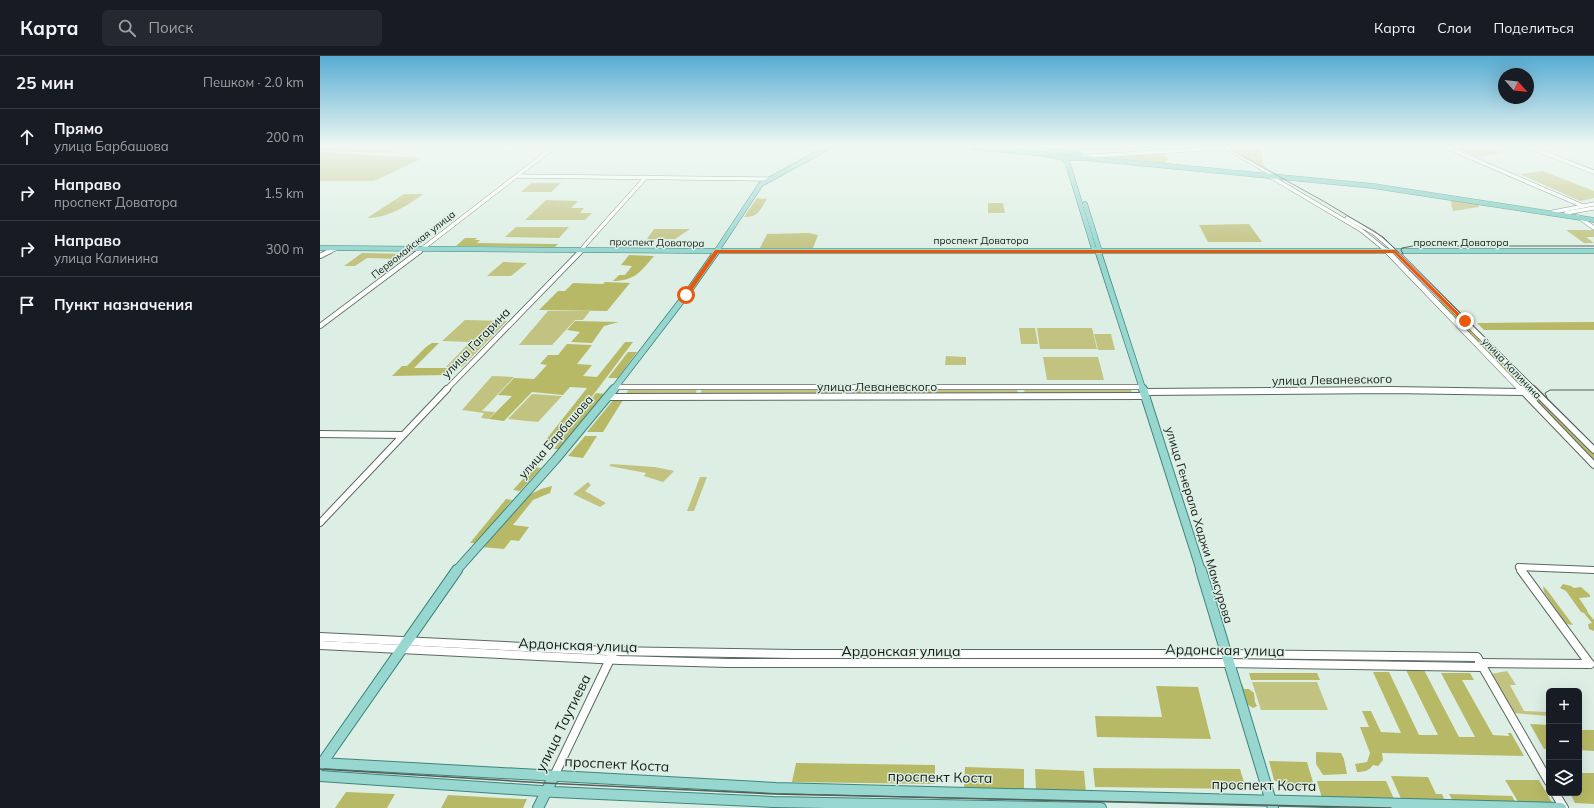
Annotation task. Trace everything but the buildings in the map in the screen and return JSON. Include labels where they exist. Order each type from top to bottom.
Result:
[{"type":"highway","points":[[1332,182],[1418,192],[1565,215],[1580,216],[1594,220]]},
{"type":"highway","points":[[1343,182],[1404,188],[1565,215]]},
{"type":"main road","name":"улица Барбашова","points":[[321,764],[465,559],[552,462],[616,387],[686,295],[718,250],[758,188],[765,182]]},
{"type":"main road","name":"улица Генерала Хаджи Мамсурова","points":[[1073,182],[1199,563],[1271,804]]},
{"type":"main road","name":"улица Генерала Хаджи Мамсурова","points":[[1076,182],[1088,224]]},
{"type":"main road","name":"улица Калинина","points":[[1282,182],[1361,230],[1390,250],[1522,392],[1594,465]]},
{"type":"main road","name":"улица Калинина","points":[[1283,182],[1367,229],[1594,450]]},
{"type":"main road","points":[[1553,212],[1594,204]]},
{"type":"main road","points":[[1568,209],[1580,216],[1594,208]]},
{"type":"main road","name":"проспект Доватора","points":[[320,247],[718,250],[1594,251]]},
{"type":"main road","name":"проспект Доватора","points":[[1390,250],[1594,248]]},
{"type":"main road","name":"Ардонская улица","points":[[320,637],[614,651],[1227,659]]},
{"type":"main road","name":"Ардонская улица","points":[[320,645],[610,660],[735,663],[1227,659]]},
{"type":"main road","name":"улица Таутиева","points":[[538,808],[614,651]]},
{"type":"main road","name":"проспект Коста","points":[[321,764],[776,788],[952,793],[1010,793],[1271,804],[1561,808]]},
{"type":"main road","points":[[320,776],[546,791],[780,803],[1101,808]]},
{"type":"street","name":"Первомайская улица","points":[[320,326],[509,182]]},
{"type":"street","name":"улица Гагарина","points":[[320,523],[583,249],[642,182]]},
{"type":"street","points":[[1527,182],[1583,206]]},
{"type":"street","points":[[1580,216],[1593,227]]},
{"type":"street","points":[[1580,216],[1593,227]]},
{"type":"street","points":[[320,256],[338,247]]},
{"type":"street","name":"улица Леваневского","points":[[616,387],[1143,392]]},
{"type":"street","name":"улица Леваневского","points":[[608,397],[1375,390],[1522,392]]},
{"type":"street","points":[[320,434],[403,435]]},
{"type":"street","name":"Ардонская улица","points":[[1227,659],[1590,664],[1519,567],[1594,570]]},
{"type":"street","name":"Ардонская улица","points":[[1227,659],[1479,662]]},
{"type":"street","points":[[1479,662],[1546,777]]},
{"type":"street","points":[[1010,793],[1010,807]]},
{"type":"street","points":[[1557,796],[1564,808]]},
{"type":"green space","points":[[1538,182],[1571,182],[1594,191],[1594,198],[1580,201]]},
{"type":"green space","points":[[531,183],[561,183],[551,192],[521,192]]},
{"type":"green space","points":[[404,194],[423,194],[404,207],[390,214],[367,218]]},
{"type":"green space","points":[[757,198],[767,199],[756,214],[749,217],[744,217]]},
{"type":"green space","points":[[1450,198],[1491,205],[1491,207],[1479,205],[1479,207],[1453,211]]},
{"type":"green space","points":[[546,200],[578,201],[571,208],[584,208],[580,213],[592,213],[585,220],[525,220]]},
{"type":"green space","points":[[988,203],[1003,203],[1005,213],[988,213]]},
{"type":"green space","points":[[1249,224],[1262,242],[1208,242],[1199,225]]},
{"type":"green space","points":[[516,227],[569,227],[559,238],[505,237]]},
{"type":"green space","points":[[654,229],[690,229],[675,239],[647,239]]},
{"type":"green space","points":[[1566,230],[1594,230],[1594,237],[1586,237],[1594,243],[1584,243]]},
{"type":"green space","points":[[809,233],[818,235],[813,248],[760,248],[767,234]]},
{"type":"green space","points":[[362,253],[407,254],[401,259],[367,258],[355,266],[344,266]]},
{"type":"green space","points":[[503,262],[527,263],[511,276],[487,276]]},
{"type":"green space","points":[[548,311],[590,311],[583,320],[575,320],[552,345],[519,345]]},
{"type":"green space","points":[[465,320],[507,321],[462,367],[446,367],[470,342],[442,341]]},
{"type":"green space","points":[[1019,328],[1035,328],[1038,344],[1021,344]]},
{"type":"green space","points":[[1037,328],[1092,328],[1097,349],[1040,349]]},
{"type":"green space","points":[[1094,334],[1111,334],[1115,350],[1098,350]]},
{"type":"green space","points":[[946,356],[966,357],[966,365],[945,365]]},
{"type":"green space","points":[[1043,357],[1098,357],[1104,380],[1047,380]]},
{"type":"green space","points":[[492,376],[514,377],[482,411],[495,412],[489,419],[481,418],[484,413],[462,410]]},
{"type":"green space","points":[[629,389],[697,389],[695,395],[626,394]]},
{"type":"green space","points":[[702,389],[848,389],[847,394],[700,395]]},
{"type":"green space","points":[[855,389],[1017,389],[1018,394],[854,394]]},
{"type":"green space","points":[[1131,389],[1132,394],[1025,394],[1024,390]]},
{"type":"green space","points":[[532,394],[562,396],[538,422],[508,419]]},
{"type":"green space","points":[[611,464],[655,467],[674,471],[663,482],[644,476],[646,473],[609,466]]},
{"type":"green space","points":[[700,477],[707,477],[694,511],[687,511]]},
{"type":"green space","points":[[588,482],[591,485],[585,491],[606,503],[600,507],[573,494]]},
{"type":"green space","points":[[1507,671],[1516,685],[1510,685],[1524,711],[1546,712],[1546,716],[1513,713],[1491,674]]},
{"type":"green space","points":[[1252,682],[1317,682],[1328,710],[1261,710]]},
{"type":"shaded area","points":[[465,238],[477,238],[475,240],[480,240],[477,243],[558,244],[555,247],[456,246]]},
{"type":"shaded area","points":[[629,255],[654,256],[637,274],[621,281],[613,281],[619,275],[625,275],[632,266],[621,265]]},
{"type":"shaded area","points":[[605,282],[630,283],[607,311],[539,310],[558,291],[565,291],[573,283],[603,284]]},
{"type":"shaded area","points":[[1435,300],[1441,300],[1522,381],[1514,381]]},
{"type":"shaded area","points":[[575,321],[619,322],[604,326],[592,343],[571,342],[580,332],[567,330]]},
{"type":"shaded area","points":[[1594,322],[1594,330],[1484,330],[1477,323]]},
{"type":"shaded area","points":[[625,342],[633,342],[557,443],[545,441],[587,388],[570,387],[563,395],[532,392],[504,421],[489,419],[512,396],[498,395],[514,378],[534,379],[547,365],[540,364],[548,355],[558,355],[567,344],[592,345],[577,364],[592,365],[583,376],[597,377]]},
{"type":"shaded area","points":[[432,343],[439,343],[414,368],[451,368],[445,375],[392,376],[402,366],[407,366]]},
{"type":"shaded area","points":[[628,352],[637,352],[618,378],[608,378]]},
{"type":"shaded area","points":[[596,393],[605,394],[561,449],[554,449]]},
{"type":"shaded area","points":[[1531,398],[1539,398],[1594,454],[1594,462]]},
{"type":"shaded area","points":[[614,399],[623,400],[603,432],[587,432]]},
{"type":"shaded area","points":[[585,436],[597,436],[583,458],[568,456]]},
{"type":"shaded area","points":[[534,467],[541,468],[520,491],[513,490]]},
{"type":"shaded area","points":[[552,486],[550,493],[533,500],[513,525],[529,527],[519,541],[511,540],[504,549],[481,547],[527,496],[541,489]]},
{"type":"shaded area","points":[[506,499],[512,500],[477,543],[470,543]]},
{"type":"shaded area","points":[[1563,584],[1574,588],[1581,587],[1590,595],[1590,597],[1579,598],[1594,620],[1594,631],[1589,629],[1588,624],[1592,623],[1584,613],[1581,612],[1566,591],[1560,588]]},
{"type":"shaded area","points":[[1543,586],[1573,625],[1566,624],[1544,592]]},
{"type":"shaded area","points":[[1406,670],[1424,670],[1459,737],[1475,737],[1441,673],[1470,673],[1474,680],[1462,680],[1493,735],[1509,736],[1508,733],[1511,733],[1524,756],[1382,753],[1383,760],[1378,766],[1373,765],[1366,771],[1357,772],[1355,764],[1367,762],[1370,753],[1360,727],[1369,727],[1362,711],[1371,711],[1381,732],[1401,733],[1373,672],[1389,672],[1419,735],[1438,735]]},
{"type":"shaded area","points":[[1249,673],[1317,673],[1320,680],[1251,680]]},
{"type":"shaded area","points":[[1240,683],[1244,689],[1249,689],[1254,693],[1257,706],[1253,708],[1248,705]]},
{"type":"shaded area","points":[[1156,686],[1198,687],[1211,739],[1097,737],[1095,716],[1162,717]]},
{"type":"shaded area","points":[[1530,724],[1546,725],[1546,749],[1544,749]]},
{"type":"shaded area","points":[[1582,730],[1594,730],[1594,751],[1582,750]]},
{"type":"shaded area","points":[[1316,752],[1341,753],[1344,759],[1347,774],[1323,775],[1316,764]]},
{"type":"shaded area","points":[[1269,761],[1307,762],[1313,782],[1308,788],[1284,786],[1274,780]]},
{"type":"shaded area","points":[[796,763],[935,765],[935,784],[792,782]]},
{"type":"shaded area","points":[[965,767],[1024,769],[1024,791],[964,788]]},
{"type":"shaded area","points":[[1093,768],[1240,769],[1246,789],[1095,787]]},
{"type":"shaded area","points":[[1035,769],[1084,771],[1086,793],[1036,791]]},
{"type":"shaded area","points":[[1582,773],[1594,773],[1594,804],[1575,803],[1572,796],[1582,796]]},
{"type":"shaded area","points":[[1391,776],[1428,777],[1436,794],[1442,794],[1446,803],[1402,801]]},
{"type":"shaded area","points":[[1505,780],[1539,780],[1546,792],[1546,796],[1548,796],[1554,806],[1520,805]]},
{"type":"shaded area","points":[[1317,781],[1386,781],[1395,801],[1322,798]]},
{"type":"shaded area","points":[[346,792],[395,794],[387,808],[335,808]]},
{"type":"shaded area","points":[[1449,794],[1512,796],[1516,804],[1454,803]]},
{"type":"shaded area","points":[[448,795],[527,799],[523,808],[441,808]]},
{"type":"tram line","points":[[1289,182],[1383,237],[1548,399]]},
{"type":"tram line","points":[[1403,254],[1401,250],[1402,248],[1413,246],[1594,246]]},
{"type":"tram line","points":[[1548,399],[1545,393],[1550,390],[1594,390]]},
{"type":"tram line","points":[[1548,399],[1594,445]]},
{"type":"tram line","points":[[320,769],[545,783],[775,794],[1391,808]]},
{"type":"route","points":[[686,295],[717,251],[1395,251],[1465,321]]}]
